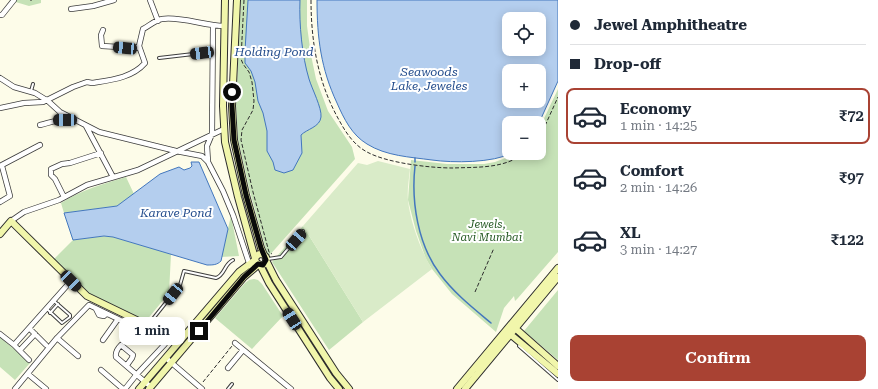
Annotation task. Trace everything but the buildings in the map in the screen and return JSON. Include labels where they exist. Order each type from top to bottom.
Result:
[{"type":"main road","points":[[225,0],[223,106],[225,142],[238,197],[257,262],[273,290],[330,378],[339,389]]},
{"type":"main road","points":[[237,0],[232,106],[234,140],[246,195],[261,248],[276,280],[336,373],[349,389]]},
{"type":"main road","points":[[224,24],[236,21]]},
{"type":"main road","points":[[1,231],[11,221],[87,296],[180,341]]},
{"type":"main road","points":[[150,388],[244,277],[252,270],[257,262],[259,254],[266,258]]},
{"type":"main road","points":[[139,389],[239,272],[249,264],[257,262],[265,264],[266,258]]},
{"type":"main road","points":[[465,389],[510,334],[512,327],[558,268]]},
{"type":"main road","points":[[457,389],[558,277]]},
{"type":"main road","points":[[512,327],[558,366]]},
{"type":"main road","points":[[510,334],[558,374]]},
{"type":"street","points":[[0,15],[2,15],[14,0]]},
{"type":"street","points":[[92,0],[93,6]]},
{"type":"street","points":[[71,9],[108,3],[114,0]]},
{"type":"street","points":[[150,0],[158,20]]},
{"type":"street","points":[[0,108],[24,103],[48,101],[73,87],[88,82],[92,83],[122,77],[140,69],[145,63],[139,46],[143,29],[158,20],[174,19],[213,26],[224,24]]},
{"type":"street","points":[[208,162],[208,146],[212,134],[213,26]]},
{"type":"street","points":[[102,30],[100,35],[102,46],[136,48],[139,46]]},
{"type":"street","points":[[0,78],[14,87],[31,92],[48,101],[60,112],[99,132],[176,152],[199,155],[205,158],[224,191],[252,270]]},
{"type":"street","points":[[40,125],[50,123],[55,120],[65,120],[67,116]]},
{"type":"street","points":[[86,126],[113,178]]},
{"type":"street","points":[[11,221],[24,212],[49,204],[87,185],[138,170],[224,128]]},
{"type":"street","points":[[0,202],[10,196],[1,166],[40,145]]},
{"type":"street","points":[[64,197],[55,179],[51,176],[51,169],[62,164],[70,163],[100,153]]},
{"type":"street","points":[[14,344],[71,281]]},
{"type":"street","points":[[15,389],[57,338],[88,305],[165,342],[165,344],[124,389],[101,370]]},
{"type":"street","points":[[104,340],[118,320]]},
{"type":"street","points":[[29,328],[46,345]]},
{"type":"street","points":[[0,334],[14,344],[29,360]]},
{"type":"street","points":[[20,350],[35,334]]},
{"type":"street","points":[[57,338],[78,356]]},
{"type":"street","points":[[235,343],[291,389]]},
{"type":"street","points":[[228,368],[243,350]]},
{"type":"street","points":[[166,358],[200,388]]},
{"type":"street","points":[[126,365],[150,388]]},
{"type":"street","points":[[28,374],[46,389]]},
{"type":"lane","points":[[159,58],[202,53],[213,54]]},
{"type":"lane","points":[[31,92],[33,84]]},
{"type":"lane","points":[[266,258],[281,257],[303,231]]},
{"type":"lane","points":[[147,325],[180,285],[184,271],[216,278],[221,275],[226,265],[233,260]]},
{"type":"lane","points":[[46,308],[62,323],[70,317],[70,315],[54,300]]},
{"type":"lane","points":[[50,313],[58,304]]},
{"type":"lane","points":[[519,346],[558,380]]},
{"type":"lane","points":[[228,389],[232,384]]},
{"type":"path","points":[[244,0],[242,64],[249,72],[254,100],[253,110],[242,130],[241,140],[269,252],[273,255]]},
{"type":"path","points":[[311,0],[314,44],[320,77],[325,92],[344,131],[366,152],[388,159],[443,168],[490,166],[512,160]]},
{"type":"path","points":[[546,124],[558,97]]},
{"type":"path","points":[[475,292],[494,248]]},
{"type":"path","points":[[200,388],[235,343]]},
{"type":"green space","points":[[9,0],[41,0],[41,3],[29,6]]},
{"type":"green space","points":[[241,0],[307,0],[307,26],[316,79],[328,111],[352,147],[355,159],[268,257],[250,192],[238,139],[236,106]]},
{"type":"green space","name":"Jewels, Navi Mumbai","points":[[558,89],[558,252],[518,298],[515,301],[514,296],[504,308],[496,332],[452,294],[426,259],[416,231],[408,200],[411,160],[447,164],[484,164],[502,159],[546,160],[545,116]]},
{"type":"green space","points":[[378,161],[410,169],[408,184],[409,208],[420,245],[432,269],[363,322],[303,226],[358,163],[367,165]]},
{"type":"green space","points":[[126,177],[134,194],[117,206],[64,213],[61,203],[69,198],[92,188]]},
{"type":"green space","points":[[231,216],[239,256],[221,257]]},
{"type":"green space","points":[[303,226],[363,322],[329,350],[272,262]]},
{"type":"green space","points":[[104,236],[113,237],[171,254],[169,293],[146,321],[90,294],[54,259],[73,240]]},
{"type":"green space","points":[[254,279],[258,280],[262,284],[283,316],[252,349],[215,318],[245,283]]},
{"type":"green space","points":[[558,290],[558,360],[524,331]]},
{"type":"green space","points":[[0,337],[30,363],[15,380],[0,367]]},
{"type":"water","name":"Holding Pond","points":[[248,0],[300,0],[300,19],[304,60],[320,109],[321,117],[316,126],[301,135],[302,153],[293,170],[284,173],[275,170],[273,162],[267,151],[267,131],[263,113],[258,101],[255,82],[251,71],[245,63]]},
{"type":"water","name":"Seawoods Lake, Jeweles","points":[[317,0],[558,0],[558,81],[546,108],[546,64],[502,64],[502,108],[546,108],[542,116],[502,116],[502,157],[494,159],[462,162],[407,157],[390,154],[374,148],[357,136],[349,126],[327,78],[319,40]]},
{"type":"water","name":"Karave Pond","points":[[191,162],[199,162],[228,229],[221,261],[215,264],[207,265],[113,237],[104,236],[73,240],[64,213],[117,206],[160,174],[179,167],[184,170],[190,168],[192,166]]},
{"type":"waterway","points":[[415,166],[415,208],[421,237],[432,263],[451,288],[491,323]]},
{"type":"route","points":[[199,331],[244,277],[258,264],[265,264],[266,260],[266,256],[261,248],[246,195],[234,140],[232,92]]}]
